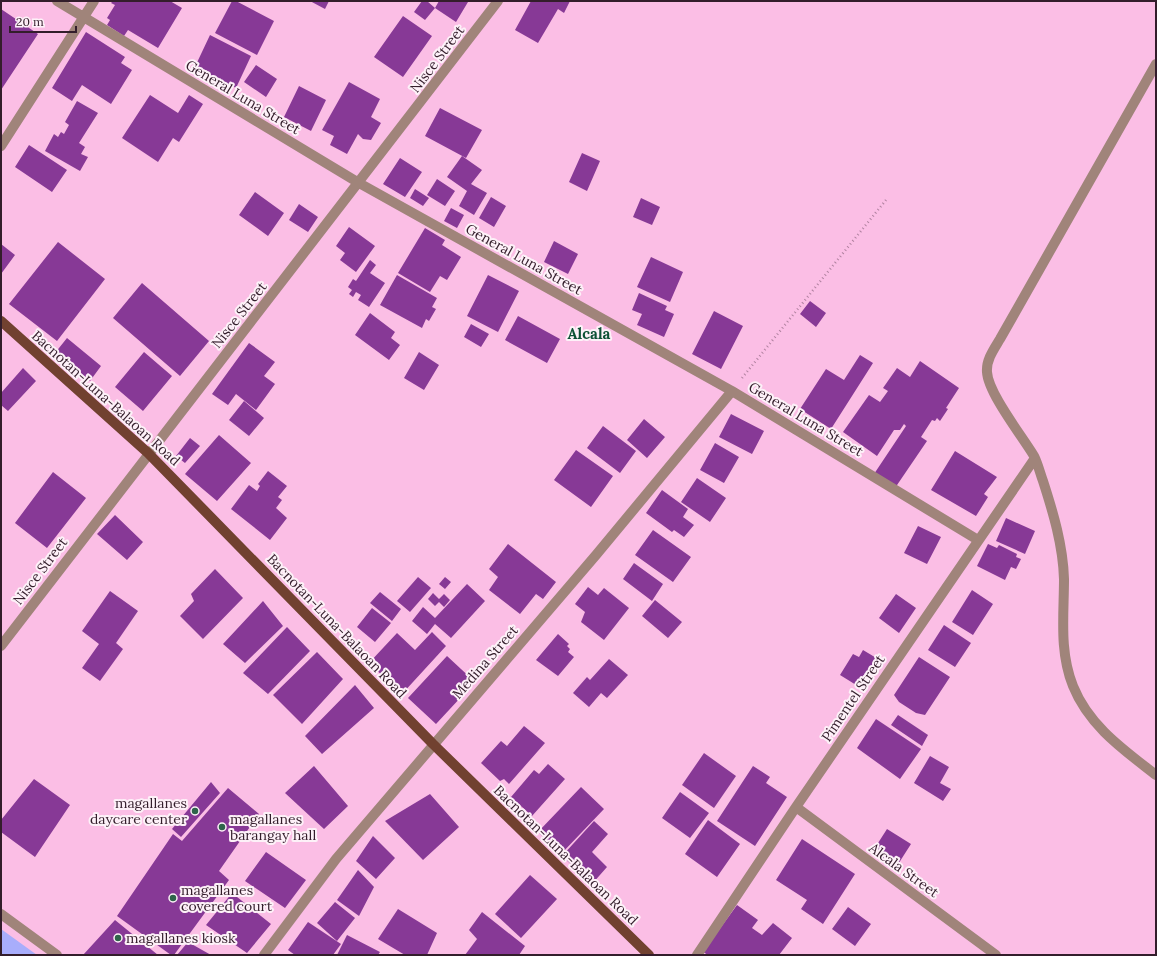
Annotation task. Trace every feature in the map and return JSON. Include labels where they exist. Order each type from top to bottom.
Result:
[{"type":"main road","name":"Bacnotan-Luna-Balaoan Road","points":[[1,321],[148,453],[433,744],[649,955]]},
{"type":"street","name":"General Luna Street","points":[[57,1],[359,183],[732,391],[978,540]]},
{"type":"street","points":[[1,146],[94,1]]},
{"type":"street","name":"Nisce Street","points":[[1,646],[148,453],[359,183],[498,1]]},
{"type":"street","points":[[1156,64],[989,359],[987,372],[991,387],[1035,458],[1051,505],[1060,542],[1064,578],[1062,633],[1065,659],[1073,686],[1088,714],[1108,737],[1156,776]]},
{"type":"street","name":"Medina Street","points":[[264,955],[336,859],[596,555],[732,391]]},
{"type":"street","name":"Pimentel Street","points":[[697,955],[796,807],[1035,458]]},
{"type":"street","name":"Alcala Street","points":[[796,807],[996,955]]},
{"type":"street","points":[[1,914],[57,955]]},
{"type":"path","points":[[732,391],[886,200]]},
{"type":"shaded area","points":[[1,929],[37,955],[1,955]]},
{"type":"building","points":[[113,1],[170,1],[182,8],[158,48],[128,30],[124,36],[107,25],[110,20],[107,18],[115,5],[111,3]]},
{"type":"building","points":[[232,1],[236,1],[274,21],[257,55],[215,33]]},
{"type":"building","points":[[310,1],[329,1],[325,9]]},
{"type":"building","points":[[422,1],[427,1],[435,8],[425,20],[414,12]]},
{"type":"building","points":[[439,1],[468,2],[456,22],[435,8]]},
{"type":"building","points":[[531,1],[570,1],[564,13],[558,9],[538,43],[515,30]]},
{"type":"building","points":[[1,9],[38,34],[1,90]]},
{"type":"building","points":[[403,16],[432,36],[403,77],[374,57]]},
{"type":"building","points":[[86,32],[125,57],[121,63],[132,70],[111,104],[82,85],[72,101],[52,88]]},
{"type":"building","points":[[210,35],[251,56],[236,88],[228,84],[226,88],[193,71]]},
{"type":"building","points":[[256,65],[277,79],[266,97],[244,82]]},
{"type":"building","points":[[349,82],[380,99],[371,117],[381,123],[371,140],[363,139],[358,134],[347,154],[330,145],[334,136],[322,130]]},
{"type":"building","points":[[299,86],[326,100],[311,131],[284,117]]},
{"type":"building","points":[[150,95],[178,113],[189,95],[203,104],[179,142],[173,138],[158,162],[122,138]]},
{"type":"building","points":[[77,101],[98,113],[79,143],[85,147],[81,154],[88,157],[80,171],[45,151],[54,134],[58,137],[61,132],[64,134],[69,125],[65,122]]},
{"type":"building","points":[[440,108],[482,130],[466,158],[425,136]]},
{"type":"building","points":[[29,145],[67,170],[52,192],[15,167]]},
{"type":"building","points":[[582,153],[600,161],[587,191],[569,182]]},
{"type":"building","points":[[462,156],[482,170],[471,184],[487,193],[474,215],[459,206],[467,191],[447,177]]},
{"type":"building","points":[[400,158],[422,172],[405,197],[383,184]]},
{"type":"building","points":[[437,179],[455,191],[445,206],[427,195]]},
{"type":"building","points":[[415,189],[429,198],[423,206],[410,198]]},
{"type":"building","points":[[255,192],[284,213],[268,236],[239,215]]},
{"type":"building","points":[[491,197],[506,206],[494,227],[479,218]]},
{"type":"building","points":[[641,198],[660,207],[652,225],[633,217]]},
{"type":"building","points":[[299,204],[318,217],[308,232],[289,220]]},
{"type":"building","points":[[451,208],[464,215],[457,228],[444,221]]},
{"type":"building","points":[[349,227],[375,246],[356,272],[340,260],[345,253],[336,246]]},
{"type":"building","points":[[425,228],[445,240],[442,245],[461,257],[447,280],[440,276],[430,292],[398,273]]},
{"type":"building","points":[[554,241],[578,254],[568,274],[544,262]]},
{"type":"building","points":[[58,242],[105,279],[57,341],[9,304]]},
{"type":"building","points":[[1,244],[15,255],[1,274]]},
{"type":"building","points":[[651,257],[683,272],[670,302],[637,287]]},
{"type":"building","points":[[370,260],[376,265],[370,273],[385,283],[369,307],[358,300],[361,295],[356,292],[353,297],[349,294],[352,290],[348,287],[353,279],[356,281]]},
{"type":"building","points":[[397,275],[437,298],[432,307],[436,309],[429,321],[426,319],[422,328],[380,305]]},
{"type":"building","points":[[488,275],[519,291],[498,332],[467,316]]},
{"type":"building","points":[[142,283],[209,341],[180,376],[113,318]]},
{"type":"building","points":[[639,293],[667,306],[665,310],[674,314],[664,337],[637,325],[642,314],[632,310]]},
{"type":"building","points":[[810,301],[826,313],[816,327],[800,314]]},
{"type":"building","points":[[714,311],[743,326],[721,369],[692,354]]},
{"type":"building","points":[[370,313],[395,332],[391,338],[400,345],[389,360],[355,335]]},
{"type":"building","points":[[518,316],[560,339],[547,363],[505,340]]},
{"type":"building","points":[[471,324],[489,334],[481,347],[464,337]]},
{"type":"building","points":[[67,338],[101,366],[90,381],[55,353]]},
{"type":"building","points":[[249,343],[275,362],[264,376],[275,384],[256,410],[236,394],[228,405],[212,394]]},
{"type":"building","points":[[144,352],[172,376],[143,411],[115,387]]},
{"type":"building","points":[[419,352],[439,365],[424,390],[404,378]]},
{"type":"building","points":[[860,355],[873,363],[831,429],[800,409],[826,369],[844,380]]},
{"type":"building","points":[[920,361],[959,388],[946,408],[948,409],[940,421],[937,418],[935,421],[932,420],[921,437],[927,441],[895,488],[874,474],[906,426],[904,424],[900,430],[894,430],[877,456],[843,432],[869,395],[880,402],[888,391],[883,388],[897,368],[910,377]]},
{"type":"building","points":[[23,368],[36,381],[8,411],[1,405],[1,393]]},
{"type":"building","points":[[244,401],[264,418],[249,436],[229,420]]},
{"type":"building","points":[[731,414],[764,431],[752,454],[719,437]]},
{"type":"building","points":[[644,419],[665,437],[647,458],[627,440]]},
{"type":"building","points":[[603,426],[636,451],[620,473],[587,448]]},
{"type":"building","points":[[219,435],[251,463],[217,501],[185,474]]},
{"type":"building","points":[[190,438],[200,446],[185,463],[176,456]]},
{"type":"building","points":[[715,443],[739,457],[724,483],[700,470]]},
{"type":"building","points":[[576,450],[613,476],[591,507],[554,480]]},
{"type":"building","points":[[955,451],[997,477],[984,494],[988,497],[976,516],[931,490]]},
{"type":"building","points":[[268,471],[287,486],[278,497],[282,500],[276,508],[287,518],[270,540],[231,509],[249,485],[257,491],[260,486],[258,484]]},
{"type":"building","points":[[53,472],[86,498],[47,548],[15,523]]},
{"type":"building","points":[[697,478],[726,498],[710,522],[681,502]]},
{"type":"building","points":[[662,490],[688,509],[683,517],[694,525],[684,537],[674,530],[672,532],[646,513]]},
{"type":"building","points":[[115,515],[143,542],[127,560],[97,534]]},
{"type":"building","points":[[1006,518],[1035,531],[1025,554],[996,541]]},
{"type":"building","points":[[918,526],[941,537],[927,564],[904,553]]},
{"type":"building","points":[[653,530],[691,557],[673,582],[635,555]]},
{"type":"building","points":[[508,544],[556,582],[543,599],[536,594],[520,614],[489,590],[498,577],[489,569]]},
{"type":"building","points":[[988,544],[997,548],[999,545],[1017,554],[1016,557],[1021,559],[1016,569],[1011,567],[1005,580],[977,566]]},
{"type":"building","points":[[634,563],[663,584],[652,601],[623,579]]},
{"type":"building","points":[[215,569],[243,598],[203,639],[180,616],[194,601],[191,594]]},
{"type":"building","points":[[418,577],[431,588],[410,612],[397,601]]},
{"type":"building","points":[[445,577],[451,582],[445,589],[439,584]]},
{"type":"building","points":[[467,584],[485,601],[451,638],[435,624],[427,634],[412,621],[423,607],[435,618]]},
{"type":"building","points":[[588,587],[598,595],[604,588],[629,608],[604,640],[581,622],[585,612],[575,604]]},
{"type":"building","points":[[972,590],[993,604],[973,635],[952,622]]},
{"type":"building","points":[[110,591],[138,611],[116,643],[123,649],[100,681],[82,668],[99,644],[82,631]]},
{"type":"building","points":[[380,592],[401,609],[392,621],[370,603]]},
{"type":"building","points":[[433,593],[439,599],[444,594],[450,600],[444,607],[439,602],[435,606],[428,599]]},
{"type":"building","points":[[896,594],[916,608],[899,633],[879,618]]},
{"type":"building","points":[[655,600],[682,622],[668,638],[642,616]]},
{"type":"building","points":[[263,601],[283,626],[245,663],[223,644]]},
{"type":"building","points":[[372,608],[391,623],[375,642],[357,627]]},
{"type":"building","points":[[944,625],[971,643],[955,667],[928,650]]},
{"type":"building","points":[[287,627],[310,651],[268,694],[243,673]]},
{"type":"building","points":[[432,632],[446,646],[402,694],[369,663],[397,633],[415,650]]},
{"type":"building","points":[[558,634],[569,644],[567,646],[570,649],[568,652],[574,657],[558,676],[536,660]]},
{"type":"building","points":[[863,650],[878,659],[861,688],[840,675],[853,654],[859,657]]},
{"type":"building","points":[[317,652],[343,679],[302,724],[273,695]]},
{"type":"building","points":[[447,656],[475,682],[436,724],[408,698]]},
{"type":"building","points":[[919,657],[950,677],[925,715],[916,713],[899,702],[894,695]]},
{"type":"building","points":[[609,659],[628,675],[607,698],[601,693],[589,707],[573,693],[587,677],[590,680]]},
{"type":"building","points":[[355,685],[374,708],[322,754],[305,736]]},
{"type":"building","points":[[898,715],[928,735],[922,746],[891,725]]},
{"type":"building","points":[[876,719],[921,749],[900,779],[857,748]]},
{"type":"building","points":[[524,726],[545,743],[509,784],[504,779],[500,781],[481,763],[501,741],[507,746]]},
{"type":"building","points":[[704,753],[736,776],[714,808],[682,785]]},
{"type":"building","points":[[930,756],[949,767],[940,783],[951,789],[943,801],[914,783]]},
{"type":"building","points":[[548,764],[565,779],[532,816],[511,797],[534,770],[539,774]]},
{"type":"building","points":[[314,766],[348,806],[324,829],[285,793]]},
{"type":"building","points":[[753,766],[770,777],[766,783],[787,797],[755,846],[717,821]]},
{"type":"building","points":[[34,779],[70,805],[35,857],[1,832],[1,820]]},
{"type":"building","name":"magallanes daycare center","points":[[211,782],[220,793],[181,837],[172,829]]},
{"type":"building","points":[[581,787],[604,809],[561,854],[538,832]]},
{"type":"building","name":"magallanes covered court","points":[[228,788],[259,814],[219,871],[229,880],[174,955],[171,955],[117,916],[173,834],[182,841]]},
{"type":"building","points":[[680,792],[709,813],[690,838],[662,818]]},
{"type":"building","points":[[430,794],[459,827],[423,860],[385,821]]},
{"type":"building","points":[[708,820],[740,844],[717,877],[685,854]]},
{"type":"building","points":[[594,821],[608,834],[592,852],[607,867],[592,884],[562,856]]},
{"type":"building","points":[[887,829],[911,844],[895,869],[871,854]]},
{"type":"building","points":[[373,836],[395,858],[376,879],[356,861]]},
{"type":"building","points":[[802,839],[855,874],[823,924],[801,909],[807,900],[776,880]]},
{"type":"building","points":[[266,852],[306,880],[285,908],[245,881]]},
{"type":"building","points":[[358,870],[374,887],[359,916],[337,900]]},
{"type":"building","points":[[530,875],[557,899],[521,938],[495,914]]},
{"type":"building","points":[[232,893],[271,924],[247,953],[206,925]]},
{"type":"building","points":[[335,902],[355,918],[337,941],[317,923]]},
{"type":"building","points":[[737,905],[758,920],[752,928],[762,935],[773,923],[792,938],[779,955],[708,955],[703,952]]},
{"type":"building","points":[[848,907],[871,924],[855,946],[832,929]]},
{"type":"building","points":[[398,909],[437,933],[427,955],[405,955],[378,939]]},
{"type":"building","points":[[482,912],[525,946],[519,955],[465,955],[477,939],[469,930]]},
{"type":"building","name":"magallanes kiosk","points":[[115,920],[158,955],[83,955]]},
{"type":"building","points":[[308,922],[341,944],[333,955],[295,955],[288,950]]},
{"type":"building","points":[[347,935],[380,952],[378,955],[337,955]]},
{"type":"building","points":[[188,942],[211,955],[177,955]]},
{"type":"place","name":"magallanes daycare center","points":[[195,811]]},
{"type":"place","name":"magallanes barangay hall","points":[[222,827]]},
{"type":"place","name":"magallanes covered court","points":[[173,898]]},
{"type":"place","name":"magallanes kiosk","points":[[118,938]]},
{"type":"district","name":"Alcala","points":[[589,334]]}]
